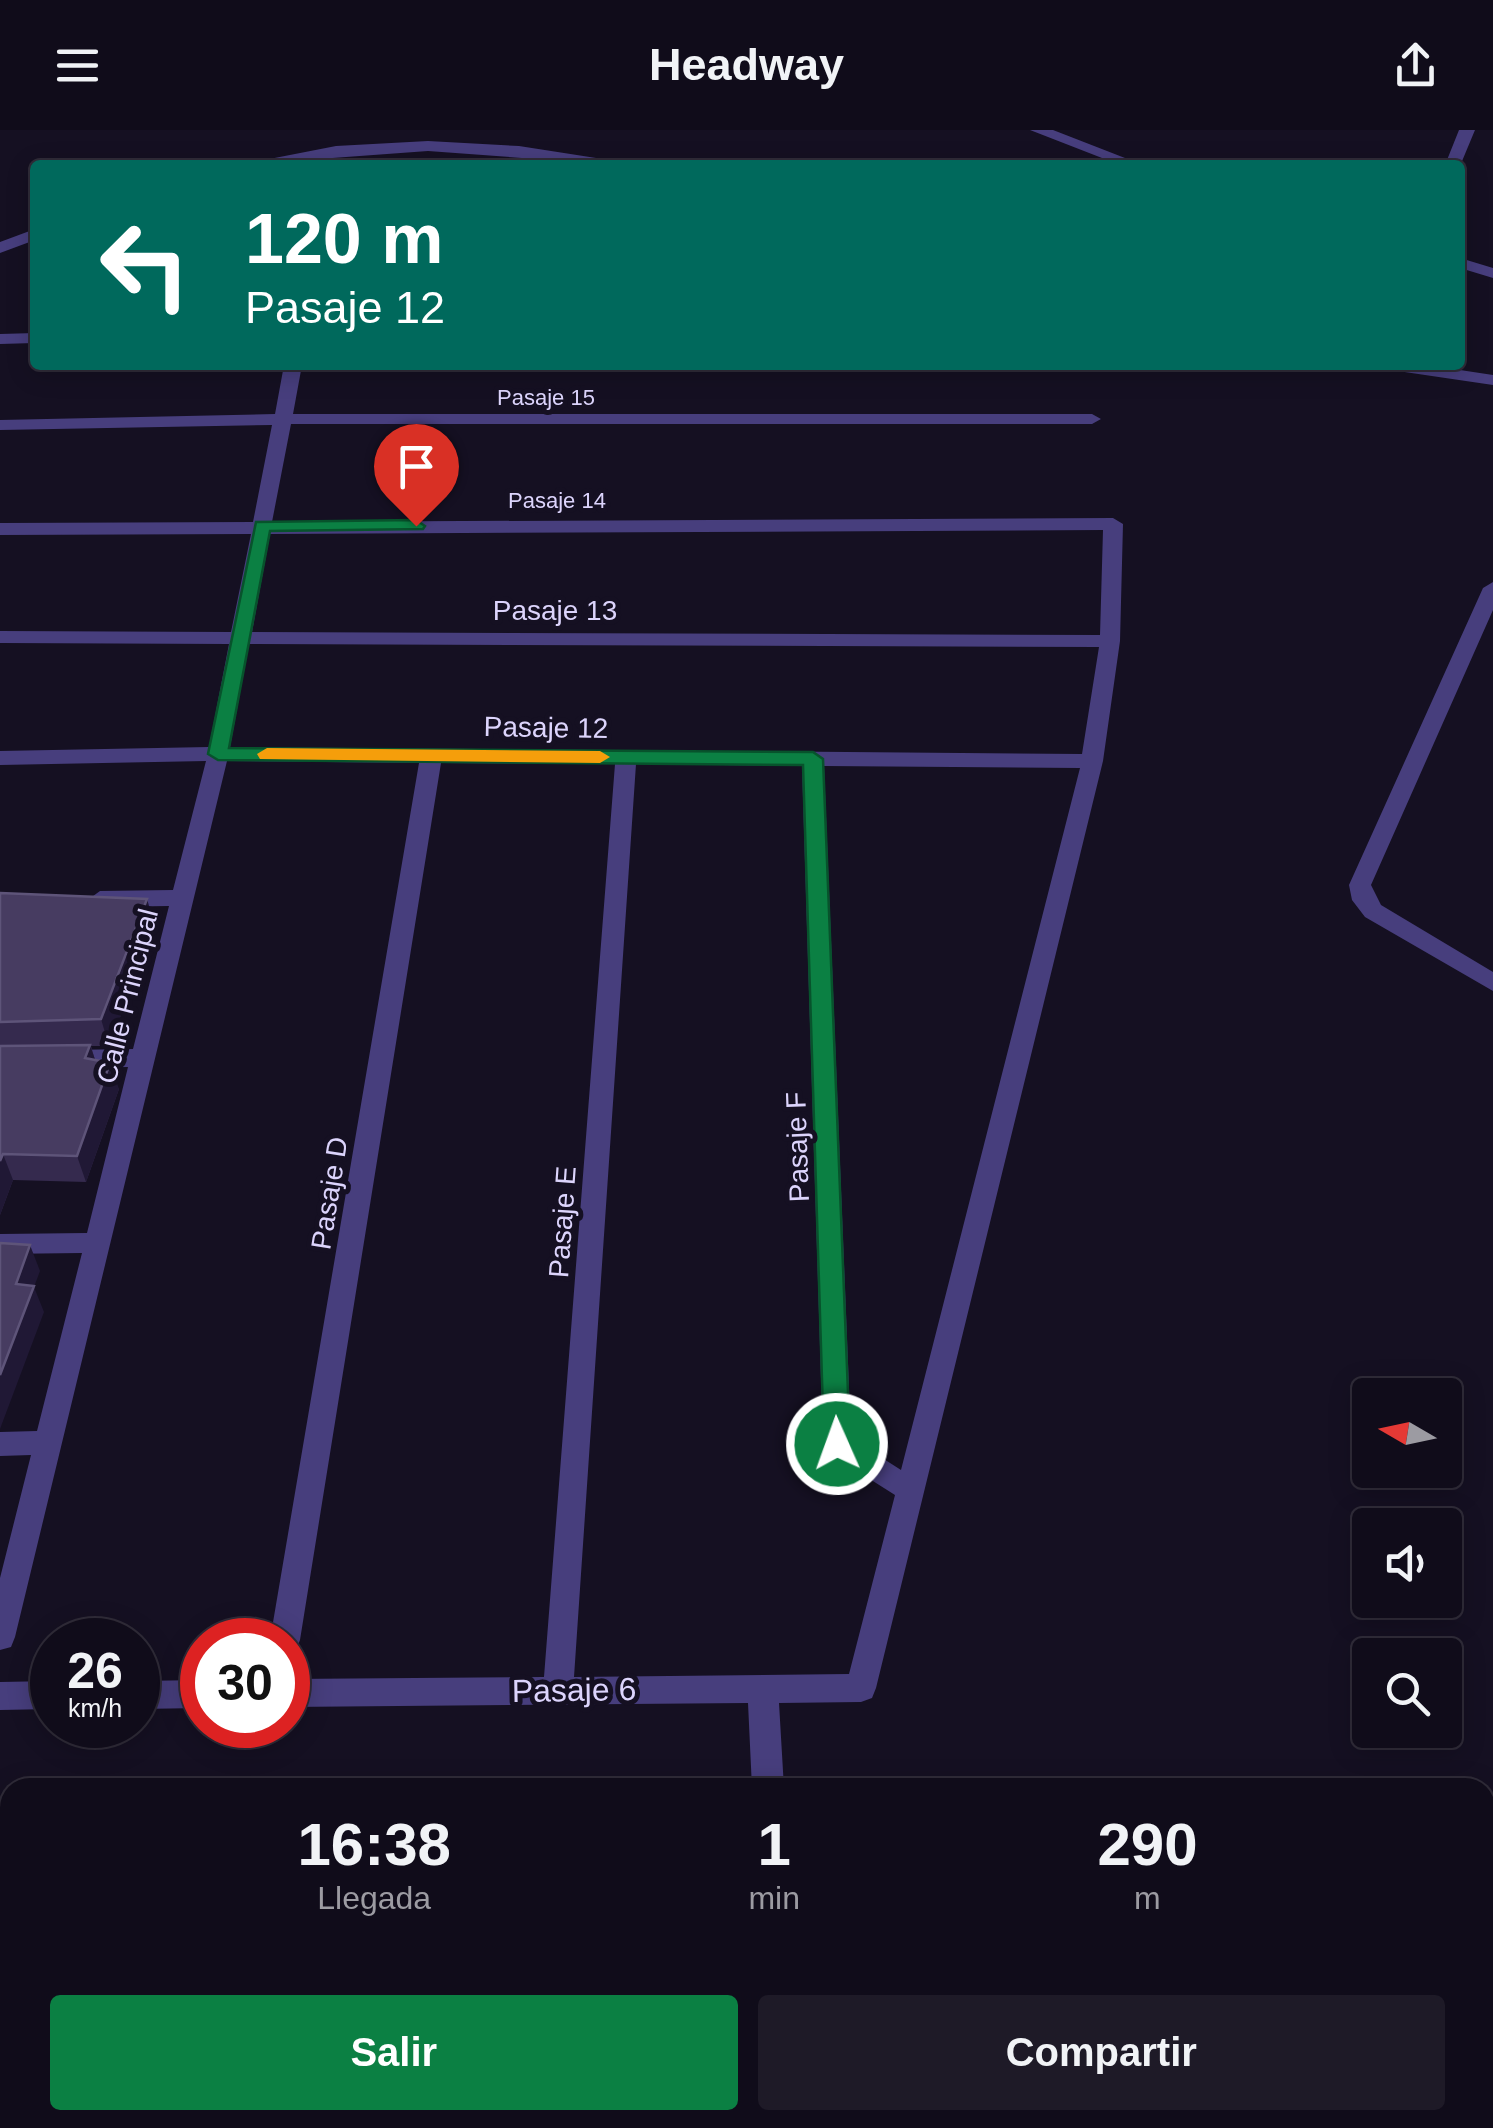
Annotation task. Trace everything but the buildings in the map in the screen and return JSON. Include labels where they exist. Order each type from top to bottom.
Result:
[{"type":"street","points":[[1038,130],[1121,160]]},
{"type":"street","points":[[1454,160],[1467,130]]},
{"type":"street","points":[[268,160],[295,154],[426,147],[514,148],[581,160]]},
{"type":"street","points":[[0,248],[30,236]]},
{"type":"street","points":[[1465,265],[1493,273]]},
{"type":"street","points":[[0,339],[30,338]]},
{"type":"street","name":"Calle Principal","points":[[0,1637],[218,754],[292,370]]},
{"type":"street","points":[[1425,370],[1493,380]]},
{"type":"street","name":"Pasaje 15","points":[[0,426],[282,419],[1092,419]]},
{"type":"street","name":"Pasaje 14","points":[[0,529],[1113,524],[1110,641]]},
{"type":"street","points":[[1493,588],[1364,869],[1362,900],[1373,911],[1493,984]]},
{"type":"street","name":"Pasaje 13","points":[[0,637],[1110,641]]},
{"type":"street","points":[[913,1492],[1092,761],[1110,641]]},
{"type":"street","name":"Pasaje 12","points":[[0,758],[218,754],[1092,761]]},
{"type":"street","name":"Pasaje D","points":[[290,1618],[431,756]]},
{"type":"street","name":"Pasaje E","points":[[558,1690],[626,757]]},
{"type":"street","name":"Pasaje F","points":[[813,759],[837,1444],[913,1492]]},
{"type":"street","points":[[73,900],[182,898]]},
{"type":"street","points":[[0,1060],[142,1058]]},
{"type":"street","points":[[0,1244],[98,1243]]},
{"type":"street","points":[[0,1444],[48,1443]]},
{"type":"street","name":"Pasaje 6","points":[[310,1693],[861,1688],[913,1492]]},
{"type":"street","points":[[762,1688],[767,1778]]},
{"type":"street","points":[[0,1696],[30,1695]]},
{"type":"slow traffic","points":[[267,754],[600,757]]},
{"type":"route","points":[[416,526],[262,526],[218,754],[813,759],[837,1444]]}]
